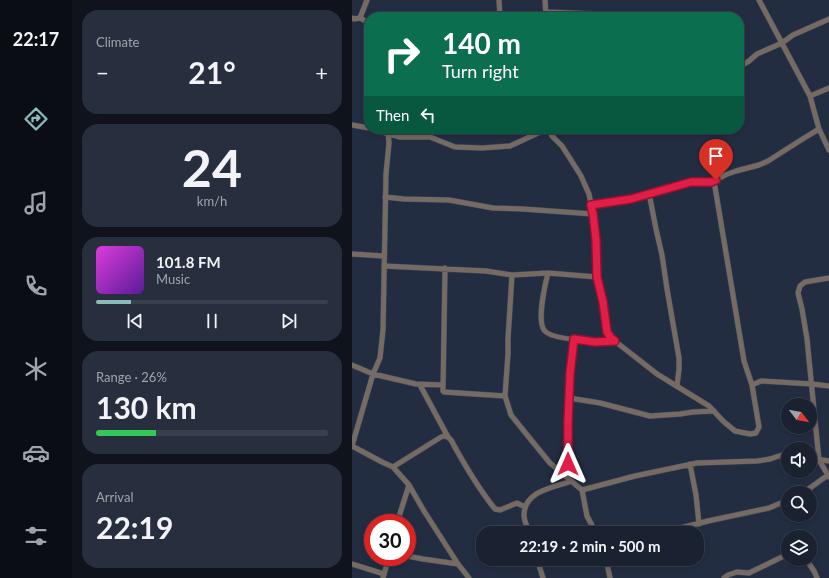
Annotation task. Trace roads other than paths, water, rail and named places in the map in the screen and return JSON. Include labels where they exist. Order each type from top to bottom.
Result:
[{"type":"street","points":[[360,18],[367,0]]},
{"type":"street","points":[[499,0],[500,12]]},
{"type":"street","points":[[545,0],[546,12]]},
{"type":"street","points":[[759,0],[810,96],[819,129],[829,150]]},
{"type":"street","points":[[352,18],[360,18],[364,20]]},
{"type":"street","points":[[744,64],[757,54],[782,43],[793,35],[829,19]]},
{"type":"street","points":[[810,96],[829,88]]},
{"type":"street","points":[[352,125],[364,128]]},
{"type":"street","points":[[591,205],[621,201],[691,182],[714,182],[736,170],[759,165],[768,161],[819,129]]},
{"type":"street","points":[[388,134],[383,330],[380,358],[373,374],[352,446],[393,467],[409,485],[458,564],[469,578]]},
{"type":"street","points":[[391,134],[400,137],[430,137],[455,147],[482,148],[510,146],[537,134]]},
{"type":"street","points":[[551,134],[562,146],[581,176],[588,194],[593,214],[597,277],[603,302],[607,332],[611,338],[657,374],[701,401],[714,411],[734,430],[750,434],[756,433],[759,426],[752,385],[744,361],[714,182]]},
{"type":"street","points":[[650,193],[662,255],[679,364],[677,386]]},
{"type":"street","points":[[386,197],[449,200],[493,208],[593,214]]},
{"type":"street","points":[[352,254],[384,256]]},
{"type":"street","points":[[384,266],[445,268],[486,271],[512,275],[548,273],[597,277]]},
{"type":"street","points":[[445,268],[443,390],[444,392],[505,396]]},
{"type":"street","points":[[548,273],[542,309],[542,326],[544,331],[550,335],[595,342],[615,341]]},
{"type":"street","points":[[512,275],[505,396],[512,415],[519,426],[550,462],[582,490],[587,516],[592,526]]},
{"type":"street","points":[[813,486],[828,476],[819,460],[807,339],[798,289],[805,282],[829,278]]},
{"type":"street","points":[[570,479],[569,398],[574,339]]},
{"type":"street","points":[[352,365],[373,374],[420,385],[443,386]]},
{"type":"street","points":[[752,385],[761,382],[829,386]]},
{"type":"street","points":[[420,385],[464,465],[495,509],[500,510],[517,503],[525,507]]},
{"type":"street","points":[[569,398],[600,403],[650,416],[714,411]]},
{"type":"street","points":[[393,467],[435,440],[444,436],[448,437]]},
{"type":"street","points":[[582,490],[697,462],[757,461],[781,455]]},
{"type":"street","points":[[819,460],[829,461]]},
{"type":"street","points":[[690,464],[699,524]]},
{"type":"street","points":[[527,526],[524,515],[525,507],[529,500],[542,490],[570,479]]},
{"type":"street","points":[[400,514],[409,485]]},
{"type":"street","points":[[690,526],[769,508],[781,503]]},
{"type":"street","points":[[724,578],[737,572],[749,575],[781,557]]},
{"type":"street","points":[[416,558],[458,564]]},
{"type":"street","points":[[352,564],[384,576],[387,566]]},
{"type":"street","points":[[539,566],[543,578]]},
{"type":"street","points":[[607,566],[610,578]]},
{"type":"street","points":[[811,566],[817,578]]}]
